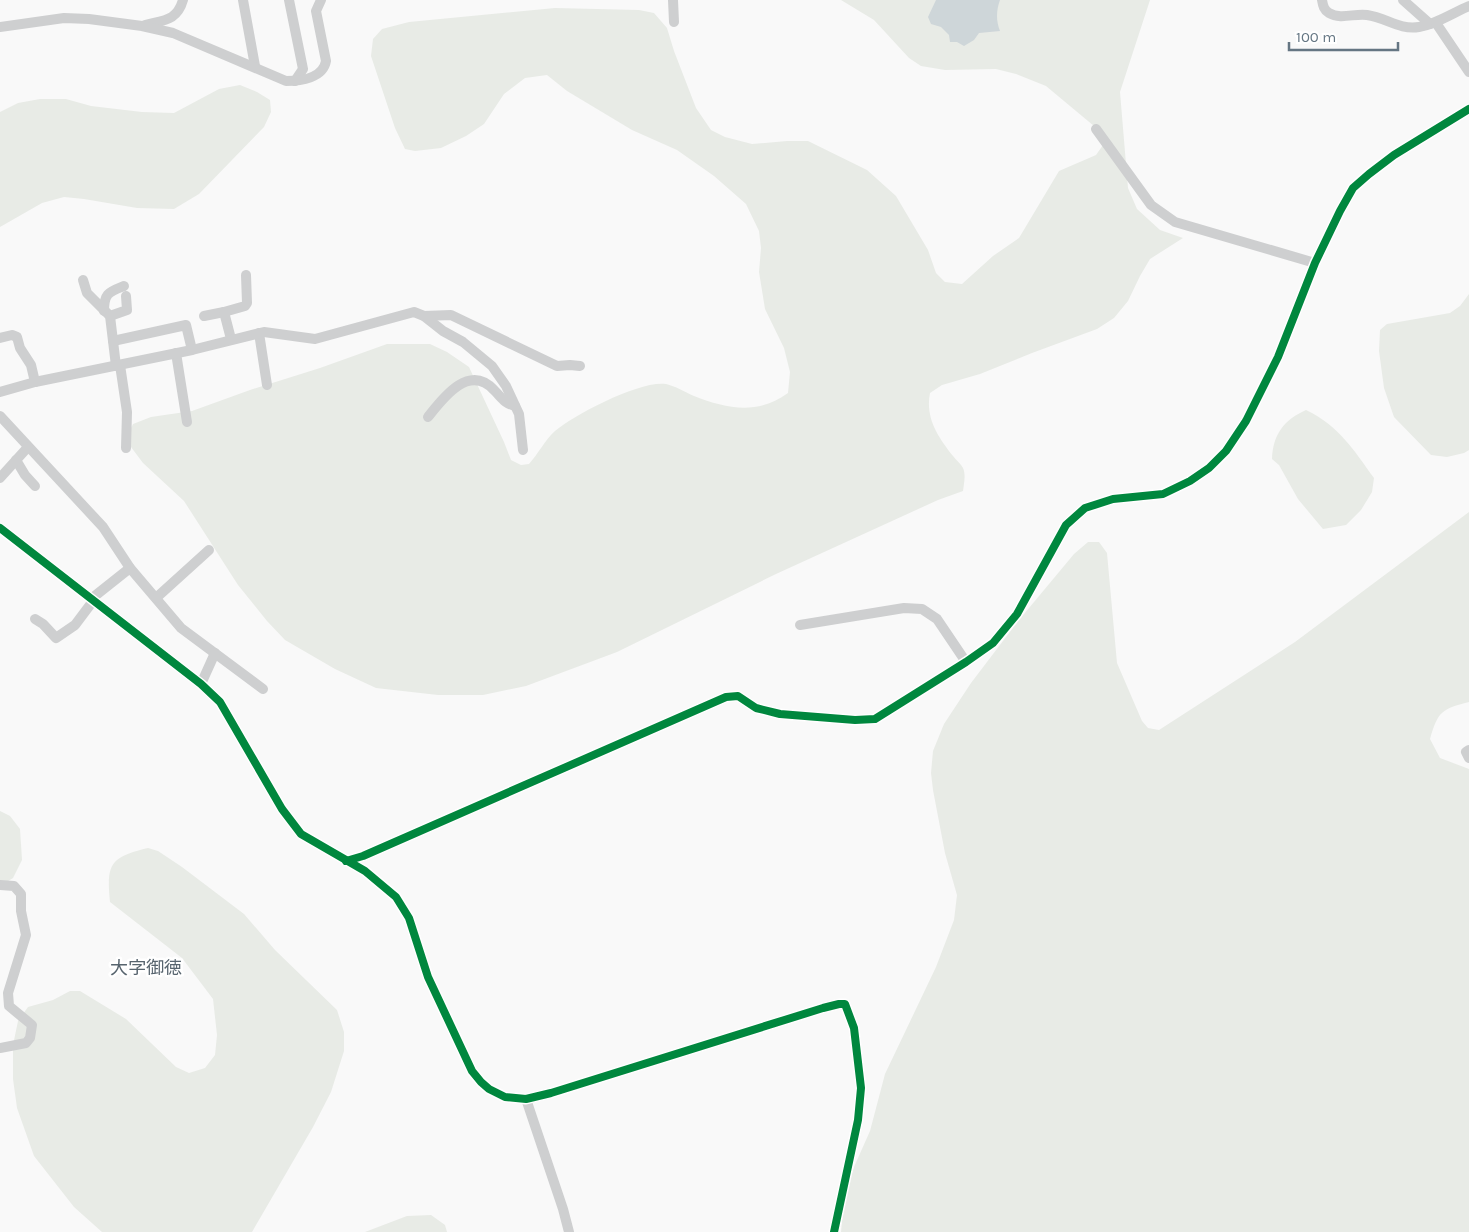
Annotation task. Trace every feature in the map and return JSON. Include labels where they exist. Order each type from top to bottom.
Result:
[{"type":"street","points":[[142,26],[171,18],[178,14],[183,0]]},
{"type":"street","points":[[243,0],[255,66]]},
{"type":"street","points":[[290,0],[304,69],[296,81]]},
{"type":"street","points":[[0,26],[64,18],[89,19],[142,26],[173,33],[255,66],[286,81],[296,81],[310,78],[325,67],[326,61],[316,11],[321,0]]},
{"type":"street","points":[[673,0],[674,22]]},
{"type":"street","points":[[1322,0],[1324,8],[1330,13],[1344,16],[1366,14],[1383,18],[1403,28],[1433,23],[1469,6]]},
{"type":"street","points":[[1403,0],[1433,23],[1466,60],[1469,72]]},
{"type":"street","points":[[346,861],[363,856],[726,697],[738,696],[756,708],[780,714],[855,720],[875,719],[966,662],[994,643],[1017,614],[1066,525],[1085,508],[1112,499],[1163,494],[1190,481],[1209,468],[1226,452],[1246,421],[1278,357],[1315,263],[1353,188],[1368,174],[1394,155],[1469,109]]},
{"type":"street","points":[[1096,129],[1151,205],[1175,222],[1315,263]]},
{"type":"street","points":[[204,316],[244,306],[247,303],[246,275]]},
{"type":"street","points":[[83,280],[87,293],[107,314]]},
{"type":"street","points":[[107,314],[127,310],[125,291],[107,294],[104,300],[127,412],[126,448]]},
{"type":"street","points":[[224,312],[231,339]]},
{"type":"street","points":[[0,392],[35,382],[192,350],[259,333],[277,333],[315,339],[414,312],[424,316],[443,331],[463,342],[492,366],[506,386],[519,414],[523,450]]},
{"type":"street","points":[[424,316],[450,315],[557,366],[580,366]]},
{"type":"street","points":[[113,341],[186,325],[192,350]]},
{"type":"street","points":[[259,333],[267,385]]},
{"type":"street","points":[[0,338],[12,335],[17,337],[20,348],[31,365],[35,382]]},
{"type":"street","points":[[176,353],[187,422]]},
{"type":"street","points":[[428,417],[454,388],[461,383],[471,380],[485,382],[507,404],[516,406]]},
{"type":"street","points":[[0,416],[103,527],[130,568],[181,628],[263,689]]},
{"type":"street","points":[[0,478],[28,447]]},
{"type":"street","points":[[16,460],[25,475],[36,486]]},
{"type":"street","points":[[0,528],[201,684],[220,702],[291,822],[301,834],[365,871],[396,897],[409,918],[428,977],[472,1071],[489,1089],[505,1097],[526,1099],[561,1090],[823,1008],[845,1004],[854,1028],[861,1088],[858,1120],[834,1232]]},
{"type":"street","points":[[156,598],[209,550]]},
{"type":"street","points":[[35,619],[43,624],[56,638],[74,625],[92,600],[130,568]]},
{"type":"street","points":[[800,625],[904,608],[922,609],[937,619],[966,662]]},
{"type":"street","points":[[201,684],[215,653]]},
{"type":"street","points":[[1469,750],[1466,752],[1469,758]]},
{"type":"street","points":[[0,885],[14,886],[21,894],[21,911],[26,935],[7,1000],[12,1010],[30,1022],[32,1026],[30,1038],[26,1042],[0,1048]]},
{"type":"street","points":[[526,1099],[564,1209],[569,1232]]},
{"type":"shaded area","points":[[841,0],[1150,0],[1120,92],[1128,188],[1137,209],[1160,230],[1183,238],[1150,259],[1128,301],[1114,318],[1097,329],[980,374],[942,385],[930,393],[929,411],[931,419],[942,442],[963,468],[963,491],[938,500],[776,574],[617,652],[526,686],[483,695],[438,695],[376,688],[335,669],[285,640],[238,585],[184,501],[143,463],[128,443],[128,434],[133,424],[151,417],[192,411],[387,344],[430,344],[447,352],[469,367],[511,460],[521,465],[529,464],[551,435],[564,424],[592,408],[641,387],[666,384],[706,401],[742,408],[765,405],[788,393],[790,372],[784,348],[765,309],[759,272],[761,248],[759,231],[746,204],[714,176],[677,150],[632,130],[567,91],[547,75],[525,78],[504,94],[484,124],[466,136],[441,148],[415,151],[405,149],[395,128],[371,56],[373,39],[382,29],[409,22],[555,8],[639,10],[654,13],[667,28],[696,108],[711,130],[725,137],[752,144],[808,141],[867,170],[896,196],[928,250],[936,273],[945,282],[962,284],[993,256],[1019,238],[1059,171],[1096,155],[1103,145],[1094,126],[1046,86],[1016,74],[996,69],[945,70],[921,66],[909,58],[874,20]]},
{"type":"shaded area","points":[[936,0],[1000,0],[997,16],[1000,31],[979,33],[974,40],[964,46],[957,42],[950,42],[949,35],[941,27],[931,24],[928,17]]},
{"type":"shaded area","points":[[240,85],[270,100],[271,112],[264,127],[199,194],[174,209],[137,208],[64,197],[42,203],[0,227],[0,112],[18,103],[40,99],[66,99],[91,106],[142,112],[174,113],[219,89]]},
{"type":"shaded area","points":[[1469,294],[1469,450],[1447,457],[1431,455],[1394,417],[1384,388],[1379,351],[1380,330],[1387,324],[1450,313],[1460,306]]},
{"type":"shaded area","points":[[1306,410],[1328,423],[1345,439],[1374,478],[1372,492],[1361,510],[1346,525],[1323,529],[1298,499],[1279,465],[1272,459],[1277,435],[1281,429],[1292,418]]},
{"type":"shaded area","points":[[1469,512],[1469,702],[1447,709],[1442,713],[1436,722],[1430,739],[1440,758],[1469,769],[1469,1232],[841,1232],[844,1200],[854,1167],[870,1131],[885,1074],[936,967],[954,920],[957,895],[945,853],[933,790],[931,773],[933,751],[944,724],[971,683],[1019,620],[1074,554],[1088,542],[1099,542],[1107,553],[1117,663],[1142,721],[1148,728],[1159,730],[1295,642]]},
{"type":"shaded area","points":[[0,811],[10,816],[20,829],[22,860],[13,878],[0,886]]},
{"type":"shaded area","points":[[148,848],[158,851],[182,867],[244,914],[275,950],[337,1010],[344,1032],[344,1051],[331,1092],[313,1127],[252,1232],[102,1232],[74,1207],[34,1156],[17,1108],[13,1079],[13,1045],[18,1021],[28,1007],[53,1000],[70,991],[80,991],[126,1019],[176,1067],[189,1073],[205,1068],[215,1055],[217,1035],[213,999],[182,958],[110,902],[109,878],[114,864],[126,855]]},
{"type":"shaded area","points":[[431,1215],[445,1225],[447,1232],[365,1232],[407,1216]]},
{"type":"cycle path","points":[[346,861],[363,856],[726,697],[738,696],[756,708],[780,714],[855,720],[875,719],[966,662],[993,643],[1017,614],[1066,525],[1085,508],[1113,499],[1163,494],[1190,481],[1209,468],[1226,451],[1246,421],[1278,357],[1315,263],[1353,188],[1394,155],[1469,109]]},
{"type":"cycle path","points":[[0,528],[201,684],[220,702],[282,809],[301,834],[365,871],[396,897],[409,918],[428,977],[472,1071],[489,1089],[505,1097],[526,1099],[551,1093],[823,1008],[845,1004],[854,1028],[861,1088],[858,1120],[834,1232]]},
{"type":"district","name":"大字御徳","points":[[146,968]]}]
